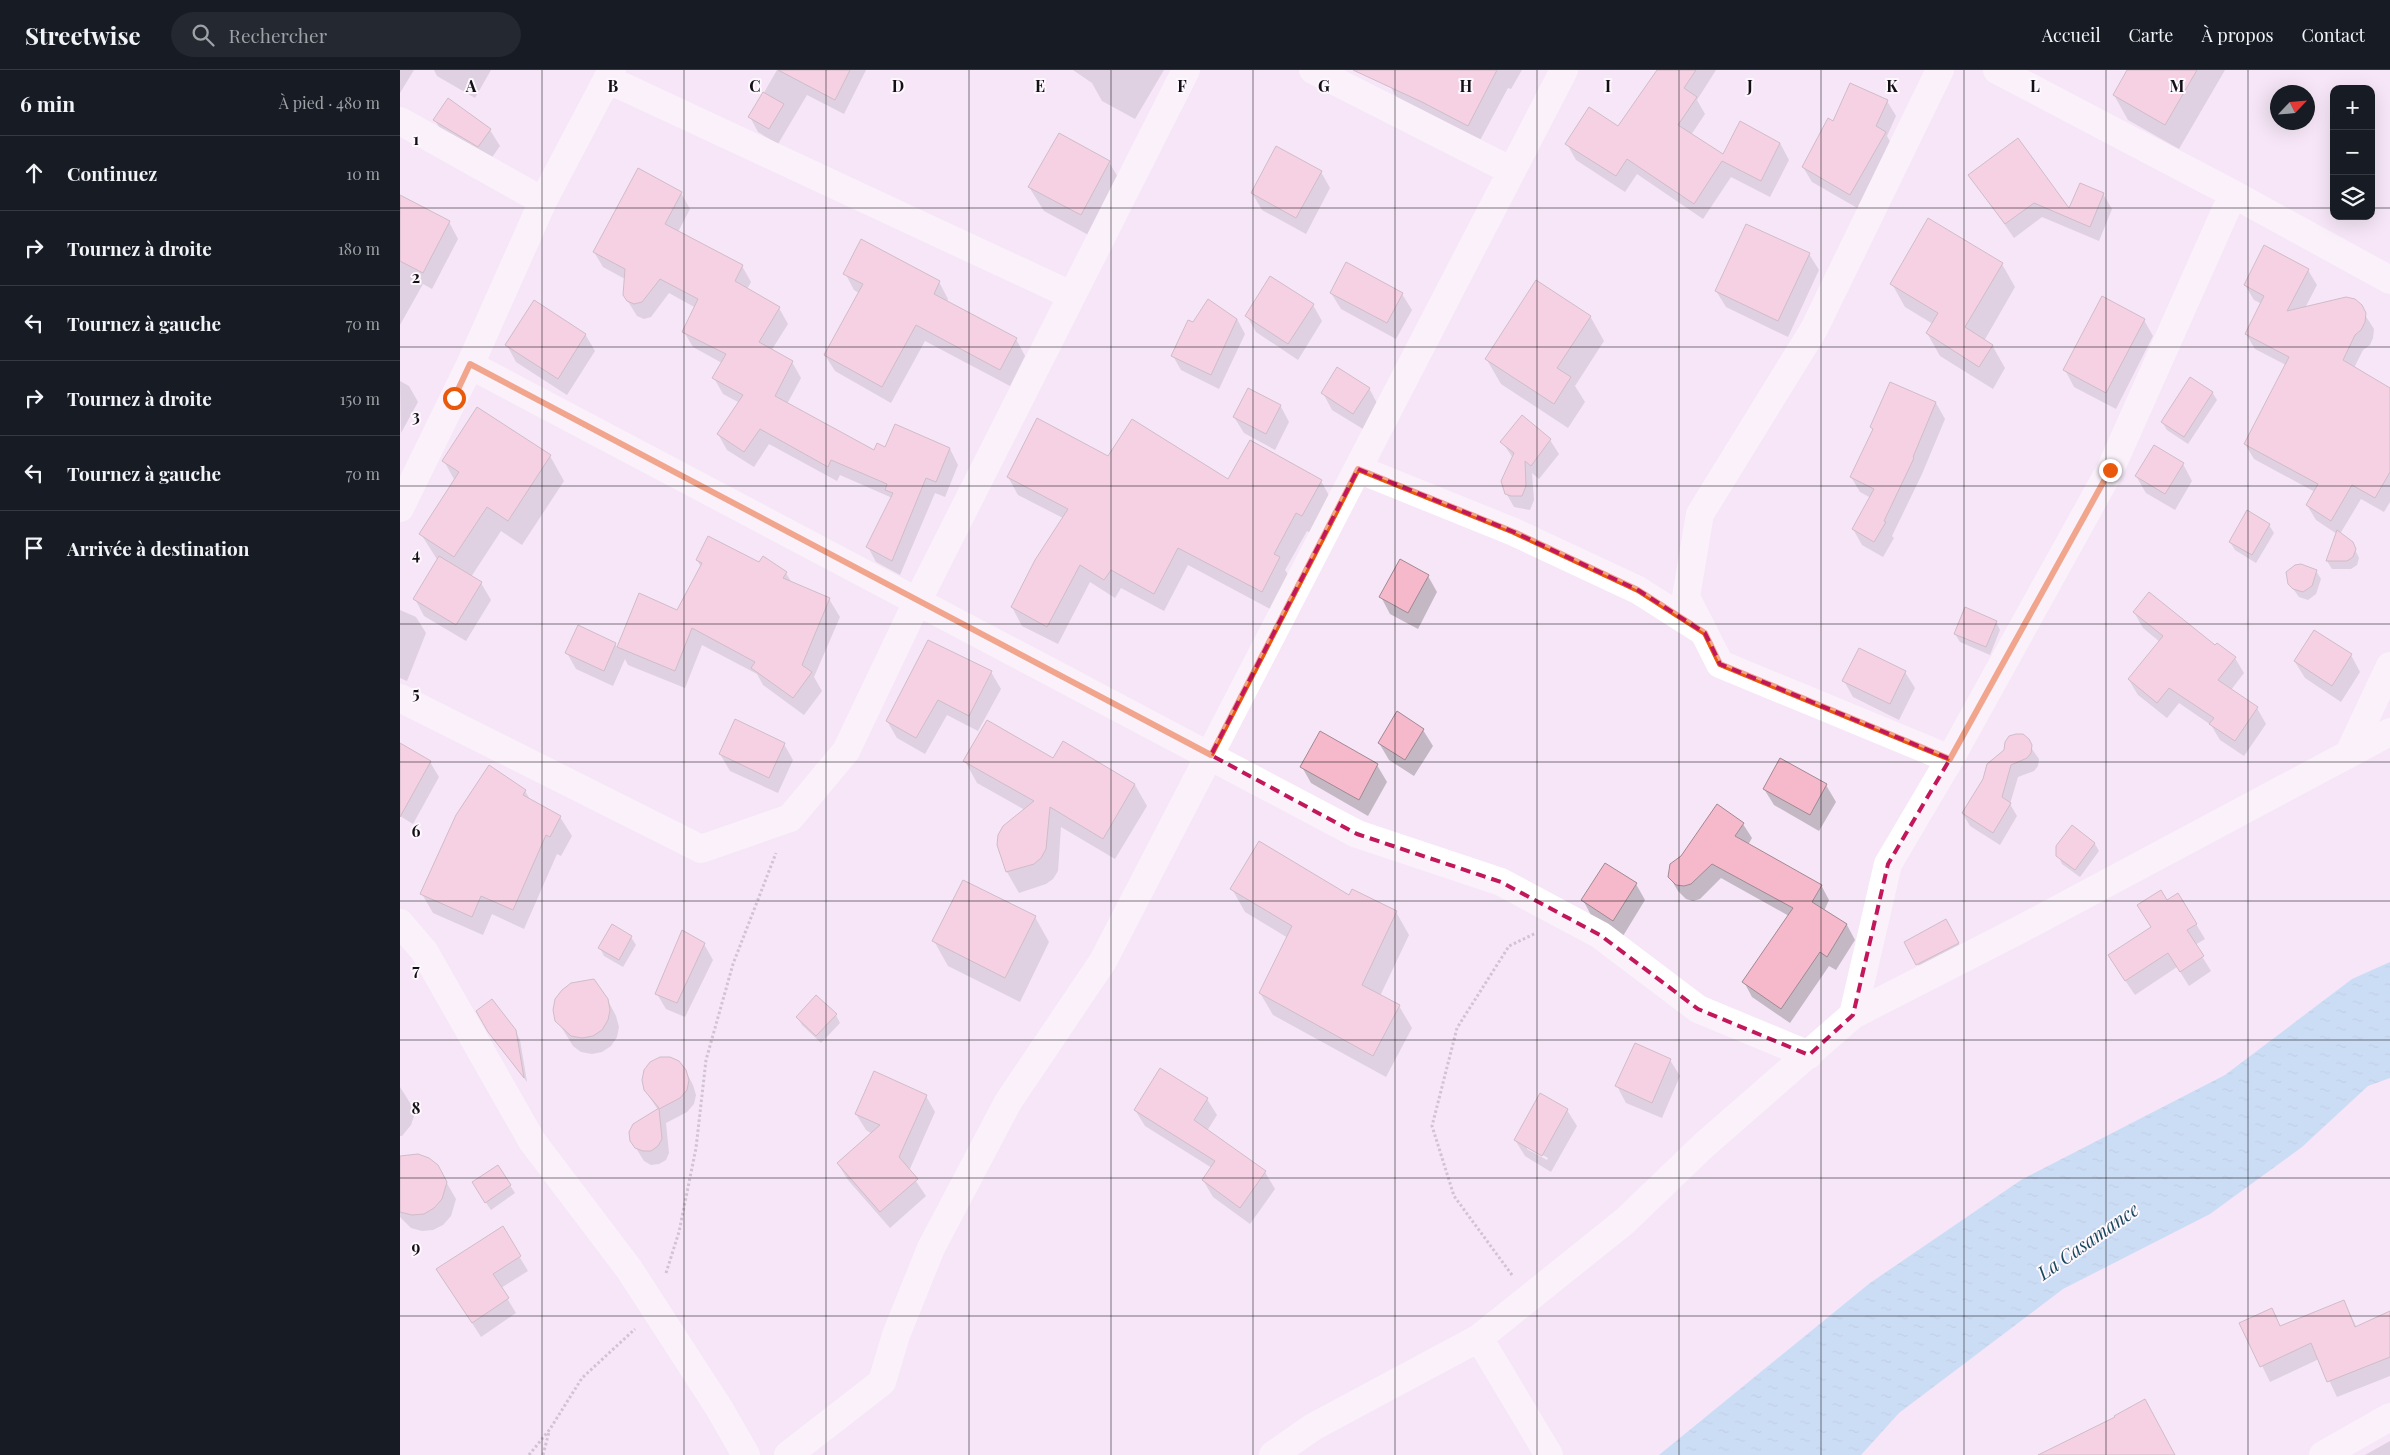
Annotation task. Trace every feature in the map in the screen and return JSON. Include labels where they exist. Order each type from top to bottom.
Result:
[{"type":"street","points":[[400,698],[701,848],[790,818],[846,751],[917,602],[1186,70]]},
{"type":"street","points":[[1313,70],[1510,170]]},
{"type":"street","points":[[788,1455],[882,1382],[896,1335],[935,1239],[1008,1102],[1103,961],[1211,755],[1510,170],[1564,70]]},
{"type":"street","points":[[1940,70],[1814,329],[1700,514],[1686,597],[1720,664],[1950,759]]},
{"type":"street","points":[[1997,70],[2233,194],[2390,280]]},
{"type":"street","points":[[400,508],[470,364],[543,201],[610,74],[1071,295]]},
{"type":"street","points":[[400,121],[543,201]]},
{"type":"street","points":[[1853,1015],[1888,864],[1950,759],[2110,470],[2233,194]]},
{"type":"street","points":[[470,364],[1357,834],[1501,882],[1600,935],[1698,1009],[1809,1055]]},
{"type":"street","points":[[1358,469],[1514,532],[1594,569],[1638,590],[1705,633]]},
{"type":"street","points":[[2349,753],[2390,666]]},
{"type":"street","points":[[1273,1455],[1313,1427],[1479,1338],[1625,1221],[1703,1146],[1853,1015],[2019,930],[2390,732]]},
{"type":"street","points":[[400,923],[424,951],[532,1141],[629,1269],[719,1408],[746,1455]]},
{"type":"street","points":[[1479,1338],[1549,1455]]},
{"type":"street","points":[[2323,1455],[2390,1417]]},
{"type":"path","points":[[529,1455],[550,1429],[582,1378],[655,1310],[679,1232],[694,1157],[709,1052],[733,964],[790,818]]},
{"type":"path","points":[[1529,1297],[1454,1196],[1432,1126],[1457,1028],[1509,946],[1544,930]]},
{"type":"path","points":[[543,1455],[550,1429]]},
{"type":"highlighted area","points":[[1358,469],[1514,532],[1638,590],[1705,633],[1720,664],[1950,759],[1888,864],[1853,1015],[1809,1055],[1698,1009],[1600,935],[1501,882],[1357,834],[1211,755]]},
{"type":"water","name":"La Casamance","points":[[2390,962],[2390,1078],[2368,1086],[2302,1147],[2210,1214],[2063,1289],[1899,1413],[1861,1455],[1659,1455],[1870,1283],[2021,1180],[2225,1075],[2352,979]]},
{"type":"building","points":[[778,70],[850,70],[835,100]]},
{"type":"building","points":[[1353,70],[1497,70],[1468,126]]},
{"type":"building","points":[[1657,70],[1696,70],[1684,88],[1697,97],[1678,125],[1723,154],[1740,121],[1780,143],[1761,181],[1722,161],[1694,204],[1627,159],[1616,176],[1565,144],[1589,107],[1618,126]]},
{"type":"building","points":[[2127,70],[2197,70],[2165,125],[2113,95]]},
{"type":"building","points":[[1850,83],[1888,100],[1876,126],[1886,132],[1850,195],[1802,167],[1828,118],[1833,121]]},
{"type":"building","points":[[763,92],[784,104],[769,129],[748,117]]},
{"type":"building","points":[[448,98],[491,129],[478,147],[433,120]]},
{"type":"building","points":[[1059,133],[1110,161],[1081,215],[1028,187]]},
{"type":"building","points":[[2018,138],[2069,208],[2080,183],[2104,193],[2090,227],[2034,203],[2005,224],[1968,175]]},
{"type":"building","points":[[1276,146],[1322,171],[1296,218],[1251,193]]},
{"type":"building","points":[[638,168],[682,192],[665,224],[743,265],[735,281],[780,307],[759,342],[793,361],[775,396],[874,450],[877,443],[885,447],[895,424],[950,448],[936,482],[926,478],[892,561],[866,547],[893,493],[885,490],[887,484],[831,460],[828,467],[760,429],[744,452],[717,434],[743,395],[712,378],[726,354],[682,332],[698,299],[660,279],[642,302],[634,304],[627,301],[623,295],[625,269],[593,252]]},
{"type":"building","points":[[400,195],[450,221],[423,273],[400,261]]},
{"type":"building","points":[[1928,218],[2003,263],[1965,327],[1993,345],[1979,367],[1926,333],[1938,313],[1890,284]]},
{"type":"building","points":[[1746,224],[1810,253],[1778,321],[1715,291]]},
{"type":"building","points":[[861,239],[940,281],[934,294],[1017,338],[1000,370],[916,325],[882,387],[824,355],[863,284],[843,274]]},
{"type":"building","points":[[2264,245],[2309,269],[2287,311],[2346,297],[2355,299],[2362,305],[2366,313],[2365,322],[2361,330],[2355,335],[2343,360],[2390,388],[2390,472],[2375,498],[2352,485],[2331,521],[2306,505],[2318,484],[2244,444],[2289,357],[2245,334],[2264,296],[2244,285]]},
{"type":"building","points":[[1346,262],[1403,293],[1387,323],[1330,293]]},
{"type":"building","points":[[1270,276],[1314,304],[1288,344],[1245,316]]},
{"type":"building","points":[[1536,280],[1591,316],[1557,368],[1571,377],[1554,404],[1485,359]]},
{"type":"building","points":[[2102,296],[2145,319],[2106,393],[2063,370]]},
{"type":"building","points":[[1208,299],[1237,319],[1211,375],[1171,356],[1188,320],[1193,322]]},
{"type":"building","points":[[534,300],[586,334],[558,379],[505,345]]},
{"type":"building","points":[[1337,367],[1370,388],[1353,414],[1321,393]]},
{"type":"building","points":[[2190,377],[2213,392],[2184,437],[2161,422]]},
{"type":"building","points":[[1890,382],[1936,402],[1914,458],[1884,521],[1886,522],[1874,542],[1852,529],[1874,489],[1850,477],[1873,429],[1870,427]]},
{"type":"building","points":[[1248,388],[1281,405],[1266,434],[1233,417]]},
{"type":"building","points":[[477,407],[551,455],[508,521],[487,507],[454,557],[419,534],[459,472],[442,461]]},
{"type":"building","points":[[1522,415],[1551,439],[1531,466],[1525,461],[1526,486],[1522,496],[1511,496],[1505,494],[1501,481],[1514,453],[1500,442]]},
{"type":"building","points":[[1037,418],[1108,456],[1132,419],[1228,479],[1250,440],[1322,480],[1302,516],[1296,513],[1274,554],[1280,557],[1262,592],[1178,548],[1154,594],[1111,570],[1104,580],[1080,565],[1047,627],[1011,607],[1035,560],[1068,509],[1007,477]]},
{"type":"building","points":[[2154,445],[2184,463],[2165,494],[2135,476]]},
{"type":"building","points":[[2247,510],[2270,524],[2252,555],[2229,542]]},
{"type":"building","points":[[2337,530],[2353,542],[2356,549],[2353,557],[2347,561],[2326,561]]},
{"type":"building","points":[[708,536],[759,562],[763,556],[787,572],[783,578],[830,598],[802,665],[812,672],[793,698],[751,668],[755,662],[692,628],[675,671],[617,647],[639,593],[677,610],[702,563],[696,560]]},
{"type":"building","points":[[439,556],[482,582],[456,625],[413,599]]},
{"type":"building","points":[[1400,559],[1429,575],[1408,613],[1379,597]]},
{"type":"building","points":[[2301,564],[2317,570],[2312,586],[2303,592],[2293,589],[2288,584],[2286,572],[2295,565]]},
{"type":"building","points":[[2149,592],[2215,645],[2217,643],[2236,657],[2218,680],[2258,707],[2235,741],[2209,724],[2214,718],[2169,688],[2157,703],[2128,679],[2163,636],[2133,612]]},
{"type":"building","points":[[1965,607],[1997,621],[1986,647],[1954,634]]},
{"type":"building","points":[[578,625],[616,643],[604,671],[565,653]]},
{"type":"building","points":[[2314,630],[2352,654],[2332,686],[2294,661]]},
{"type":"building","points":[[928,640],[992,671],[969,716],[938,700],[916,738],[886,721]]},
{"type":"building","points":[[1859,648],[1906,671],[1890,704],[1842,681]]},
{"type":"building","points":[[1397,711],[1424,729],[1405,760],[1378,743]]},
{"type":"building","points":[[735,719],[785,743],[769,778],[719,754]]},
{"type":"building","points":[[987,720],[1053,758],[1063,741],[1135,784],[1103,839],[1050,807],[1046,849],[1041,858],[1034,864],[1006,872],[997,845],[998,835],[1003,826],[1034,801],[963,761]]},
{"type":"building","points":[[1320,731],[1378,764],[1359,800],[1300,767]]},
{"type":"building","points":[[2023,734],[2029,739],[2032,745],[2031,753],[2027,758],[2011,765],[2002,797],[2011,803],[1993,833],[1962,813],[1983,779],[1987,764],[2004,750],[2005,742],[2009,736]]},
{"type":"building","points":[[400,743],[431,761],[400,817]]},
{"type":"building","points":[[1780,758],[1827,784],[1810,815],[1763,789]]},
{"type":"building","points":[[489,765],[526,790],[523,795],[561,816],[550,837],[546,835],[513,910],[481,896],[472,917],[420,894],[456,815]]},
{"type":"building","points":[[1717,804],[1744,823],[1735,836],[1822,885],[1812,902],[1847,924],[1827,957],[1820,952],[1781,1009],[1742,982],[1793,908],[1712,864],[1691,884],[1684,886],[1676,885],[1668,877],[1670,864],[1681,856]]},
{"type":"building","points":[[2072,825],[2095,843],[2075,870],[2056,856],[2056,846]]},
{"type":"building","points":[[1259,841],[1349,895],[1352,889],[1397,911],[1362,985],[1400,1005],[1373,1056],[1259,993],[1292,926],[1230,889]]},
{"type":"building","points":[[1605,863],[1637,883],[1613,921],[1581,900]]},
{"type":"building","points":[[963,880],[1036,916],[1005,978],[932,941]]},
{"type":"building","points":[[2161,890],[2167,900],[2178,893],[2197,924],[2187,930],[2204,956],[2180,972],[2168,953],[2125,981],[2108,955],[2151,927],[2137,905]]},
{"type":"building","points":[[1946,919],[1959,943],[1916,965],[1904,942]]},
{"type":"building","points":[[612,924],[632,936],[619,960],[598,948]]},
{"type":"building","points":[[682,930],[705,943],[677,1003],[655,994]]},
{"type":"building","points":[[594,979],[608,999],[610,1010],[608,1020],[602,1030],[593,1036],[582,1038],[571,1036],[555,1021],[553,1010],[555,999],[571,983]]},
{"type":"building","points":[[816,995],[837,1014],[816,1036],[796,1017]]},
{"type":"building","points":[[492,999],[516,1030],[524,1078],[488,1032],[476,1011]]},
{"type":"building","points":[[1635,1043],[1671,1059],[1652,1103],[1615,1086]]},
{"type":"building","points":[[660,1057],[670,1057],[679,1061],[686,1070],[689,1080],[687,1090],[680,1098],[659,1109],[662,1139],[658,1146],[651,1151],[643,1151],[635,1148],[630,1141],[629,1132],[633,1124],[659,1108],[644,1090],[642,1080],[644,1070],[650,1062]]},
{"type":"building","points":[[1160,1068],[1208,1098],[1194,1120],[1266,1171],[1240,1208],[1202,1180],[1215,1161],[1134,1110]]},
{"type":"building","points":[[874,1071],[927,1095],[899,1157],[918,1179],[880,1212],[837,1163],[880,1125],[855,1114]]},
{"type":"building","points":[[1540,1093],[1568,1109],[1542,1156],[1514,1140]]},
{"type":"building","points":[[418,1154],[429,1158],[438,1165],[447,1182],[442,1199],[434,1208],[424,1214],[412,1215],[400,1212],[400,1156]]},
{"type":"building","points":[[498,1165],[511,1185],[485,1203],[472,1182]]},
{"type":"building","points":[[503,1226],[521,1256],[493,1274],[509,1298],[472,1323],[436,1269]]},
{"type":"building","points":[[2344,1300],[2355,1327],[2390,1311],[2390,1357],[2327,1382],[2311,1343],[2260,1367],[2239,1323],[2272,1308],[2280,1326]]},
{"type":"building","points":[[2145,1399],[2175,1455],[2038,1455],[2115,1417]]},
{"type":"route","points":[[454,398],[470,364],[917,602],[1211,755],[1358,469],[1514,532],[1638,590],[1705,633],[1720,664],[1950,759],[2110,470]]}]
